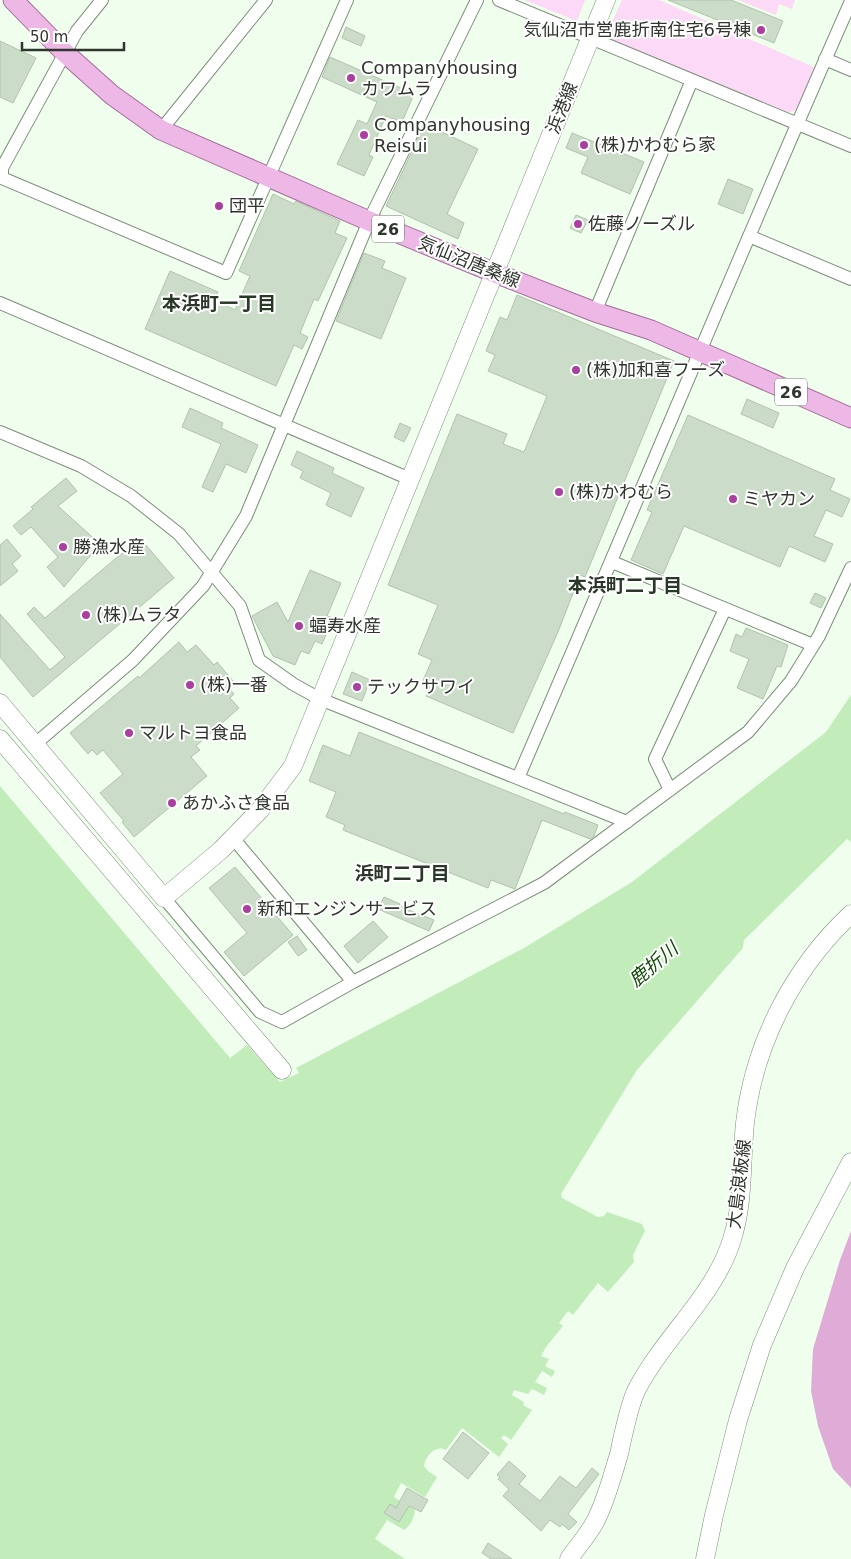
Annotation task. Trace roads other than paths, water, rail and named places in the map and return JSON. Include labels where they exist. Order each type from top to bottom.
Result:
[{"type":"main road","name":"気仙沼唐桑線","points":[[13,0],[65,53],[112,95],[161,130],[369,221],[595,312],[651,330],[851,418]]},
{"type":"street","points":[[102,0],[77,31],[2,168],[2,178],[226,274],[347,0]]},
{"type":"street","points":[[161,130],[266,0]]},
{"type":"street","points":[[34,745],[133,660],[203,586],[246,516],[369,221],[477,0]]},
{"type":"street","points":[[499,0],[851,146]]},
{"type":"street","name":"浜港線","points":[[164,898],[233,838],[260,810],[293,766],[606,0]]},
{"type":"street","points":[[518,778],[612,562],[797,123],[851,1]]},
{"type":"street","points":[[825,59],[851,70]]},
{"type":"street","points":[[595,312],[692,80]]},
{"type":"street","points":[[749,236],[851,279]]},
{"type":"street","points":[[0,303],[410,479]]},
{"type":"street","points":[[0,432],[81,466],[130,496],[179,534],[240,606],[259,660],[293,684],[320,700],[627,822]]},
{"type":"street","points":[[612,562],[813,645]]},
{"type":"street","points":[[0,703],[260,1012],[282,1022],[354,982],[544,883],[748,732],[791,681],[813,645],[851,568]]},
{"type":"street","points":[[670,790],[655,760],[725,609]]},
{"type":"street","points":[[0,739],[282,1070]]},
{"type":"street","points":[[233,838],[354,982]]},
{"type":"street","name":"大島浪板線","points":[[569,1559],[595,1523],[607,1494],[636,1391],[649,1366],[709,1287],[725,1259],[733,1236],[740,1205],[746,1122],[753,1079],[765,1041],[785,999],[808,962],[836,928],[851,914]]},
{"type":"street","points":[[705,1559],[738,1420],[762,1345],[795,1268],[851,1162]]},
{"type":"water","name":"鹿折川","points":[[851,695],[851,842],[847,839],[744,940],[743,948],[637,1070],[561,1194],[562,1198],[598,1217],[604,1216],[607,1212],[642,1224],[645,1231],[633,1255],[634,1262],[608,1292],[598,1283],[573,1315],[568,1311],[559,1323],[563,1326],[541,1356],[549,1359],[545,1366],[555,1371],[552,1377],[542,1371],[535,1382],[547,1388],[544,1395],[532,1389],[528,1394],[514,1390],[512,1395],[524,1402],[523,1405],[532,1410],[511,1440],[504,1435],[501,1438],[508,1444],[499,1457],[462,1428],[446,1450],[435,1450],[426,1458],[424,1466],[437,1477],[425,1497],[401,1483],[394,1497],[415,1510],[412,1522],[404,1530],[387,1520],[375,1539],[405,1559],[0,1559],[0,786],[230,1058],[247,1045],[280,1082],[299,1073],[296,1068],[524,948],[632,882],[826,732]]},
{"type":"place","name":"気仙沼市営鹿折南住宅6号棟","points":[[761,30]]},
{"type":"place","name":"Companyhousing カワムラ","points":[[351,78]]},
{"type":"place","name":"Companyhousing Reisui","points":[[364,135]]},
{"type":"place","name":"(株)かわむら家","points":[[584,145]]},
{"type":"place","name":"団平","points":[[219,206]]},
{"type":"place","name":"佐藤ノーズル","points":[[578,224]]},
{"type":"place","name":"(株)加和喜フーズ","points":[[576,370]]},
{"type":"place","name":"(株)かわむら","points":[[559,492]]},
{"type":"place","name":"ミヤカン","points":[[733,499]]},
{"type":"place","name":"勝漁水産","points":[[63,547]]},
{"type":"place","name":"(株)ムラタ","points":[[86,615]]},
{"type":"place","name":"蝠寿水産","points":[[299,626]]},
{"type":"place","name":"(株)一番","points":[[190,685]]},
{"type":"place","name":"テックサワイ","points":[[357,687]]},
{"type":"place","name":"マルトヨ食品","points":[[129,733]]},
{"type":"place","name":"あかふさ食品","points":[[172,803]]},
{"type":"place","name":"新和エンジンサービス","points":[[247,909]]},
{"type":"district","name":"本浜町一丁目","points":[[219,303]]},
{"type":"district","name":"本浜町二丁目","points":[[625,585]]},
{"type":"district","name":"浜町二丁目","points":[[402,873]]}]
